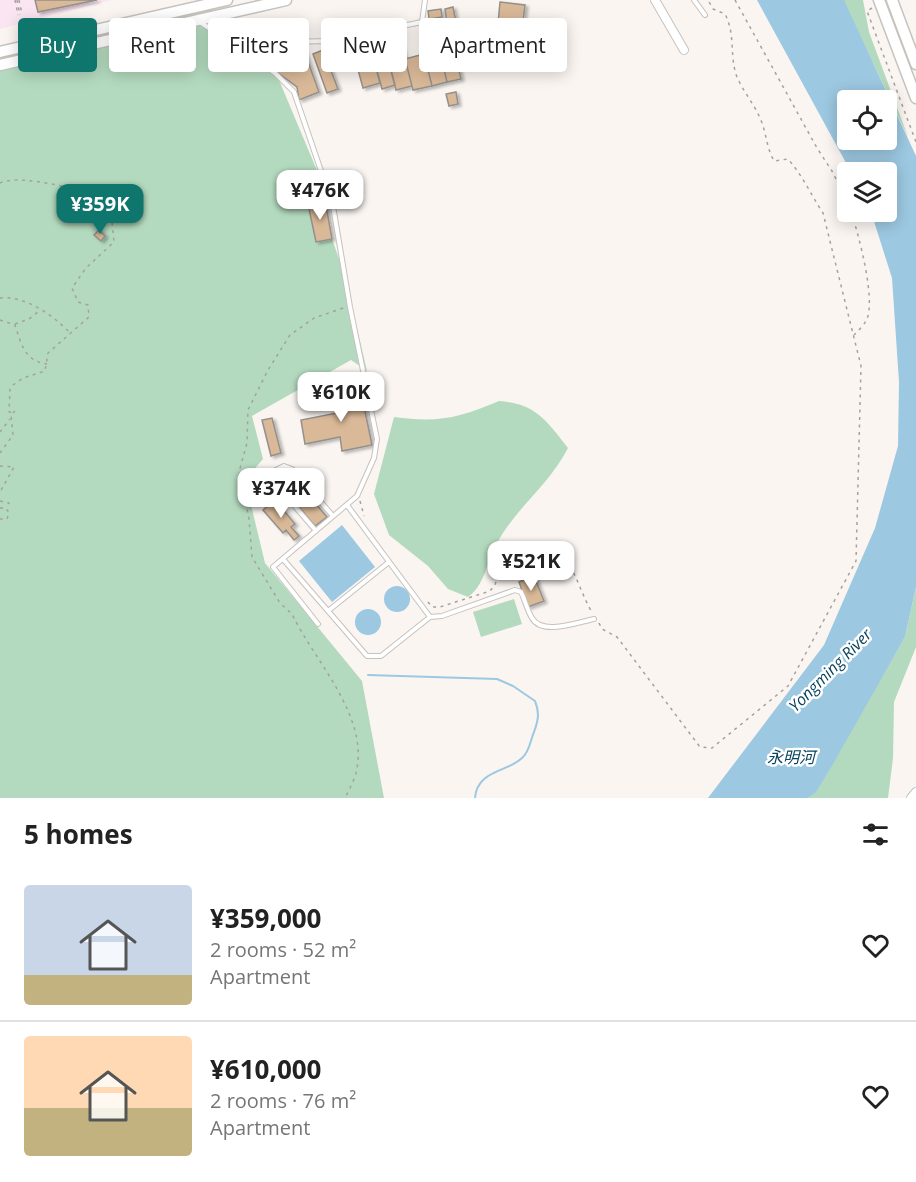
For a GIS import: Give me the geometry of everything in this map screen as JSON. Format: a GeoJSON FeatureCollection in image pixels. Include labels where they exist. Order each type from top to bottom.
{"type":"FeatureCollection","features":[{"type":"Feature","properties":{"kind":"main road"},"geometry":{"type":"LineString","coordinates":[[0,52],[227,0]]}},
{"type":"Feature","properties":{"kind":"main road"},"geometry":{"type":"LineString","coordinates":[[0,65],[286,0]]}},
{"type":"Feature","properties":{"kind":"main road"},"geometry":{"type":"LineString","coordinates":[[892,0],[916,64]]}},
{"type":"Feature","properties":{"kind":"main road"},"geometry":{"type":"LineString","coordinates":[[879,2],[916,98]]}},
{"type":"Feature","properties":{"kind":"street"},"geometry":{"type":"LineString","coordinates":[[656,0],[684,50]]}},
{"type":"Feature","properties":{"kind":"street"},"geometry":{"type":"LineString","coordinates":[[911,798],[916,792]]}},
{"type":"Feature","properties":{"kind":"lane"},"geometry":{"type":"LineString","coordinates":[[309,41],[329,41],[422,22],[425,0]]}},
{"type":"Feature","properties":{"kind":"lane"},"geometry":{"type":"LineString","coordinates":[[694,0],[705,15]]}},
{"type":"Feature","properties":{"kind":"lane"},"geometry":{"type":"LineString","coordinates":[[197,20],[275,73],[294,92],[333,206],[350,307],[377,439],[374,458],[360,491],[347,505],[273,567],[318,624]]}},
{"type":"Feature","properties":{"kind":"lane"},"geometry":{"type":"LineString","coordinates":[[316,531],[274,482],[274,471],[284,466],[292,468],[333,516]]}},
{"type":"Feature","properties":{"kind":"lane"},"geometry":{"type":"LineString","coordinates":[[347,505],[430,617]]}},
{"type":"Feature","properties":{"kind":"lane"},"geometry":{"type":"LineString","coordinates":[[283,559],[367,656],[372,658],[381,656],[430,617],[442,616],[515,590],[521,592],[533,620],[539,625],[550,627],[594,619]]}},
{"type":"Feature","properties":{"kind":"lane"},"geometry":{"type":"LineString","coordinates":[[328,611],[389,562]]}},
{"type":"Feature","properties":{"kind":"path"},"geometry":{"type":"LineString","coordinates":[[17,0],[20,15],[17,0]]}},
{"type":"Feature","properties":{"kind":"path"},"geometry":{"type":"LineString","coordinates":[[424,599],[432,606],[440,607],[490,591],[493,589],[498,574],[503,571],[562,557],[569,564],[578,589],[602,629],[617,637],[699,747],[712,748],[788,686],[856,561],[861,366],[823,213],[810,195],[800,173],[788,159],[774,160],[772,157],[760,117],[738,79],[734,63],[734,38],[729,22],[725,14],[713,9],[708,0]]}},
{"type":"Feature","properties":{"kind":"path"},"geometry":{"type":"LineString","coordinates":[[735,0],[837,181]]}},
{"type":"Feature","properties":{"kind":"path"},"geometry":{"type":"LineString","coordinates":[[879,2],[867,11],[916,142]]}},
{"type":"Feature","properties":{"kind":"path"},"geometry":{"type":"LineString","coordinates":[[0,183],[8,180],[42,181],[59,187],[96,194],[110,201],[114,242],[86,268],[72,288],[75,298],[88,305],[89,316],[48,353],[45,371],[23,378],[10,389],[9,412],[14,412],[12,417],[14,435],[0,453]]}},
{"type":"Feature","properties":{"kind":"path"},"geometry":{"type":"LineString","coordinates":[[854,222],[864,259],[869,303],[867,320],[854,335]]}},
{"type":"Feature","properties":{"kind":"path"},"geometry":{"type":"LineString","coordinates":[[0,298],[19,298],[57,320],[69,333]]}},
{"type":"Feature","properties":{"kind":"path"},"geometry":{"type":"LineString","coordinates":[[345,798],[356,774],[358,757],[353,721],[292,614],[280,603],[252,557],[249,519],[239,472],[247,443],[248,410],[290,335],[314,318],[330,311],[350,307]]}},
{"type":"Feature","properties":{"kind":"path"},"geometry":{"type":"LineString","coordinates":[[0,320],[14,324],[29,319],[40,310]]}},
{"type":"Feature","properties":{"kind":"path"},"geometry":{"type":"LineString","coordinates":[[14,324],[25,353],[31,359],[47,364]]}},
{"type":"Feature","properties":{"kind":"path"},"geometry":{"type":"LineString","coordinates":[[0,432],[12,417]]}},
{"type":"Feature","properties":{"kind":"path"},"geometry":{"type":"LineString","coordinates":[[0,466],[14,467],[0,492]]}},
{"type":"Feature","properties":{"kind":"path"},"geometry":{"type":"LineString","coordinates":[[360,491],[360,507],[366,521]]}},
{"type":"Feature","properties":{"kind":"path"},"geometry":{"type":"LineString","coordinates":[[0,501],[9,503],[6,508],[8,517],[0,519]]}},
{"type":"Feature","properties":{"kind":"path"},"geometry":{"type":"LineString","coordinates":[[0,507],[6,508]]}},
{"type":"Feature","properties":{"kind":"shaded area"},"geometry":{"type":"Polygon","coordinates":[[[0,0],[112,0],[42,18],[18,18],[18,24],[0,29],[0,0]]]}},
{"type":"Feature","properties":{"kind":"green space"},"geometry":{"type":"Polygon","coordinates":[[[843,0],[863,0],[869,32],[891,90],[886,90],[843,0]]]}},
{"type":"Feature","properties":{"kind":"green space"},"geometry":{"type":"Polygon","coordinates":[[[190,4],[238,18],[208,18],[208,72],[272,72],[279,80],[321,180],[305,185],[316,241],[332,239],[344,273],[367,371],[351,360],[252,416],[263,459],[245,480],[265,563],[362,681],[384,798],[0,798],[0,63],[18,57],[18,72],[97,72],[97,33],[109,29],[109,72],[196,72],[196,18],[145,18],[190,4]]]}},
{"type":"Feature","properties":{"kind":"green space"},"geometry":{"type":"Polygon","coordinates":[[[897,107],[908,137],[897,114],[897,107]]]}},
{"type":"Feature","properties":{"kind":"green space"},"geometry":{"type":"Polygon","coordinates":[[[499,401],[522,406],[539,415],[568,448],[551,474],[512,520],[496,545],[478,587],[468,597],[448,589],[428,566],[389,535],[374,494],[394,417],[448,418],[472,412],[499,401]]]}},
{"type":"Feature","properties":{"kind":"green space"},"geometry":{"type":"Polygon","coordinates":[[[916,587],[916,647],[894,702],[893,758],[888,798],[808,798],[816,791],[905,637],[916,587]]]}},
{"type":"Feature","properties":{"kind":"green space"},"geometry":{"type":"Polygon","coordinates":[[[514,599],[522,624],[481,637],[473,612],[514,599]]]}},
{"type":"Feature","properties":{"kind":"water","name":"永明河"},"geometry":{"type":"Polygon","coordinates":[[[757,0],[844,0],[886,90],[837,90],[837,146],[757,0]]]}},
{"type":"Feature","properties":{"kind":"water","name":"永明河"},"geometry":{"type":"Polygon","coordinates":[[[897,115],[916,156],[916,587],[905,637],[816,792],[808,798],[708,798],[824,645],[875,528],[898,446],[899,382],[892,278],[874,222],[897,222],[897,162],[846,162],[839,150],[897,150],[897,115]]]}},
{"type":"Feature","properties":{"kind":"water"},"geometry":{"type":"Polygon","coordinates":[[[342,525],[375,567],[332,602],[299,561],[342,525]]]}},
{"type":"Feature","properties":{"kind":"water"},"geometry":{"type":"Polygon","coordinates":[[[397,586],[406,590],[410,599],[406,608],[397,612],[388,608],[384,599],[388,590],[397,586]]]}},
{"type":"Feature","properties":{"kind":"water"},"geometry":{"type":"Polygon","coordinates":[[[368,609],[377,613],[381,622],[377,631],[368,635],[359,631],[355,622],[359,613],[368,609]]]}},
{"type":"Feature","properties":{"kind":"building"},"geometry":{"type":"Polygon","coordinates":[[[35,0],[97,0],[38,12],[35,0]]]}},
{"type":"Feature","properties":{"kind":"building"},"geometry":{"type":"Polygon","coordinates":[[[500,2],[525,5],[523,18],[498,18],[500,2]]]}},
{"type":"Feature","properties":{"kind":"building"},"geometry":{"type":"Polygon","coordinates":[[[453,7],[455,18],[446,18],[445,9],[453,7]]]}},
{"type":"Feature","properties":{"kind":"building"},"geometry":{"type":"Polygon","coordinates":[[[441,9],[442,17],[429,18],[428,11],[441,9]]]}},
{"type":"Feature","properties":{"kind":"building"},"geometry":{"type":"Polygon","coordinates":[[[321,51],[321,72],[331,72],[338,89],[327,93],[313,54],[321,51]]]}},
{"type":"Feature","properties":{"kind":"building"},"geometry":{"type":"Polygon","coordinates":[[[419,55],[419,72],[428,72],[432,86],[413,90],[407,58],[419,55]]]}},
{"type":"Feature","properties":{"kind":"building"},"geometry":{"type":"Polygon","coordinates":[[[309,64],[319,92],[299,100],[297,87],[277,72],[309,72],[309,64]]]}},
{"type":"Feature","properties":{"kind":"building"},"geometry":{"type":"Polygon","coordinates":[[[407,67],[412,86],[396,90],[391,72],[407,72],[407,67]]]}},
{"type":"Feature","properties":{"kind":"building"},"geometry":{"type":"Polygon","coordinates":[[[359,72],[377,72],[380,83],[363,88],[359,72]]]}},
{"type":"Feature","properties":{"kind":"building"},"geometry":{"type":"Polygon","coordinates":[[[377,72],[392,72],[395,85],[382,89],[377,72]]]}},
{"type":"Feature","properties":{"kind":"building"},"geometry":{"type":"Polygon","coordinates":[[[429,72],[445,72],[447,82],[432,86],[429,72]]]}},
{"type":"Feature","properties":{"kind":"building"},"geometry":{"type":"Polygon","coordinates":[[[445,72],[459,72],[461,79],[447,82],[445,72]]]}},
{"type":"Feature","properties":{"kind":"building"},"geometry":{"type":"Polygon","coordinates":[[[456,92],[458,104],[449,106],[446,94],[456,92]]]}},
{"type":"Feature","properties":{"kind":"building"},"geometry":{"type":"Polygon","coordinates":[[[325,200],[332,239],[316,242],[308,204],[325,200]]]}},
{"type":"Feature","properties":{"kind":"building"},"geometry":{"type":"Polygon","coordinates":[[[99,230],[105,236],[101,241],[94,235],[99,230]]]}},
{"type":"Feature","properties":{"kind":"building"},"geometry":{"type":"Polygon","coordinates":[[[360,387],[372,445],[342,451],[340,437],[305,444],[301,420],[337,413],[333,393],[360,387]]]}},
{"type":"Feature","properties":{"kind":"building"},"geometry":{"type":"Polygon","coordinates":[[[272,418],[281,453],[271,456],[262,420],[272,418]]]}},
{"type":"Feature","properties":{"kind":"building"},"geometry":{"type":"Polygon","coordinates":[[[288,472],[327,517],[315,526],[277,481],[288,472]]]}},
{"type":"Feature","properties":{"kind":"building"},"geometry":{"type":"Polygon","coordinates":[[[275,500],[295,524],[291,527],[299,536],[294,540],[286,530],[283,533],[263,510],[275,500]]]}},
{"type":"Feature","properties":{"kind":"building"},"geometry":{"type":"Polygon","coordinates":[[[534,576],[544,601],[528,607],[519,582],[534,576]]]}},
{"type":"Feature","properties":{"kind":"waterway"},"geometry":{"type":"LineString","coordinates":[[368,675],[497,679],[513,686],[535,701],[538,709],[537,721],[527,752],[516,763],[481,782],[475,798]]}},
{"type":"Feature","properties":{"kind":"water label","name":"Yongming River"},"geometry":{"type":"Point","coordinates":[830,670]}}]}
